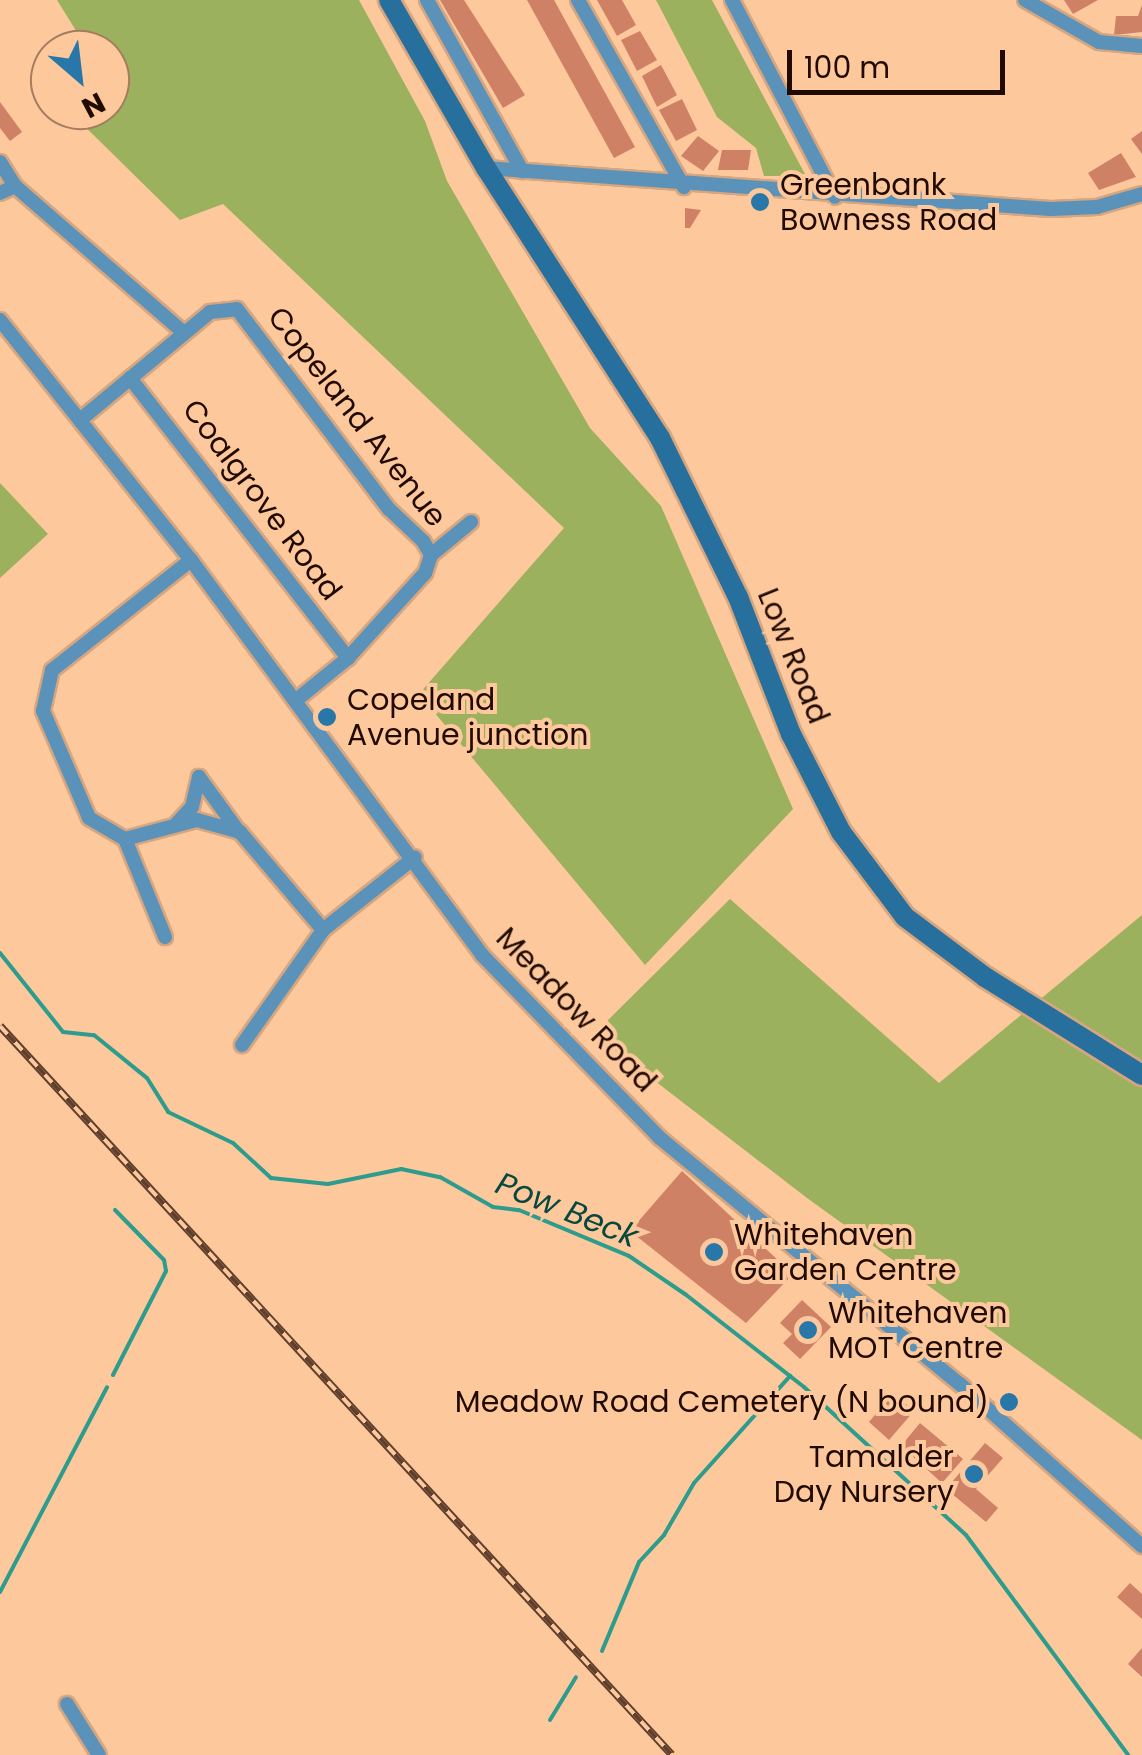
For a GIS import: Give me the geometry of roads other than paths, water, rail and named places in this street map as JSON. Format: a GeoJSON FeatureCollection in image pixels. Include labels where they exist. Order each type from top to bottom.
{"type":"FeatureCollection","features":[{"type":"Feature","properties":{"kind":"main road","name":"Low Road"},"geometry":{"type":"LineString","coordinates":[[389,0],[486,168],[660,438],[738,597],[791,734],[842,832],[904,918],[1142,1076]]}},
{"type":"Feature","properties":{"kind":"street"},"geometry":{"type":"LineString","coordinates":[[427,0],[522,171]]}},
{"type":"Feature","properties":{"kind":"street"},"geometry":{"type":"LineString","coordinates":[[578,0],[684,187]]}},
{"type":"Feature","properties":{"kind":"street"},"geometry":{"type":"LineString","coordinates":[[732,0],[835,198]]}},
{"type":"Feature","properties":{"kind":"street"},"geometry":{"type":"LineString","coordinates":[[1024,0],[1099,42],[1142,46]]}},
{"type":"Feature","properties":{"kind":"street"},"geometry":{"type":"LineString","coordinates":[[0,162],[15,186],[184,333]]}},
{"type":"Feature","properties":{"kind":"street"},"geometry":{"type":"LineString","coordinates":[[486,168],[835,198],[1051,209],[1097,207],[1142,194]]}},
{"type":"Feature","properties":{"kind":"street"},"geometry":{"type":"LineString","coordinates":[[0,193],[15,186]]}},
{"type":"Feature","properties":{"kind":"street","name":"Copeland Avenue"},"geometry":{"type":"LineString","coordinates":[[80,420],[210,312],[237,309],[430,555],[425,573],[348,658],[296,701]]}},
{"type":"Feature","properties":{"kind":"street","name":"Meadow Road"},"geometry":{"type":"LineString","coordinates":[[3,330],[191,560],[415,857],[482,955],[660,1138],[961,1385],[1142,1546]]}},
{"type":"Feature","properties":{"kind":"street","name":"Coalgrove Road"},"geometry":{"type":"LineString","coordinates":[[130,378],[348,658]]}},
{"type":"Feature","properties":{"kind":"street"},"geometry":{"type":"LineString","coordinates":[[430,555],[472,522]]}},
{"type":"Feature","properties":{"kind":"street"},"geometry":{"type":"LineString","coordinates":[[164,937],[125,839],[89,818],[43,711],[45,680],[191,560]]}},
{"type":"Feature","properties":{"kind":"street"},"geometry":{"type":"LineString","coordinates":[[178,823],[192,806],[200,777],[240,832],[323,930]]}},
{"type":"Feature","properties":{"kind":"street"},"geometry":{"type":"LineString","coordinates":[[125,839],[178,823],[211,821],[240,832]]}},
{"type":"Feature","properties":{"kind":"street"},"geometry":{"type":"LineString","coordinates":[[242,1045],[323,930],[415,857]]}},
{"type":"Feature","properties":{"kind":"street"},"geometry":{"type":"LineString","coordinates":[[67,1704],[99,1755]]}},
{"type":"Feature","properties":{"kind":"waterway","name":"Pow Beck"},"geometry":{"type":"LineString","coordinates":[[0,953],[63,1032],[94,1035],[147,1078],[168,1112],[233,1143],[271,1178],[328,1184],[401,1169],[440,1177],[493,1207],[519,1210],[629,1256],[685,1294],[804,1387],[966,1535],[1128,1755]]}},
{"type":"Feature","properties":{"kind":"waterway"},"geometry":{"type":"LineString","coordinates":[[113,1375],[166,1271],[164,1260],[115,1210]]}},
{"type":"Feature","properties":{"kind":"waterway"},"geometry":{"type":"LineString","coordinates":[[602,1651],[639,1562],[664,1535],[694,1483],[790,1376]]}},
{"type":"Feature","properties":{"kind":"waterway"},"geometry":{"type":"LineString","coordinates":[[0,1592],[107,1387]]}},
{"type":"Feature","properties":{"kind":"waterway"},"geometry":{"type":"LineString","coordinates":[[550,1720],[576,1677]]}},
{"type":"Feature","properties":{"kind":"railway"},"geometry":{"type":"LineString","coordinates":[[0,1026],[672,1755]]}},
{"type":"Feature","properties":{"kind":"place","name":"Greenbank Bowness Road"},"geometry":{"type":"Point","coordinates":[760,202]}},
{"type":"Feature","properties":{"kind":"place","name":"Copeland Avenue junction"},"geometry":{"type":"Point","coordinates":[327,717]}},
{"type":"Feature","properties":{"kind":"place","name":"Whitehaven Garden Centre"},"geometry":{"type":"Point","coordinates":[714,1252]}},
{"type":"Feature","properties":{"kind":"place","name":"Whitehaven MOT Centre"},"geometry":{"type":"Point","coordinates":[808,1330]}},
{"type":"Feature","properties":{"kind":"place","name":"Meadow Road Cemetery (N bound)"},"geometry":{"type":"Point","coordinates":[1009,1402]}},
{"type":"Feature","properties":{"kind":"place","name":"Tamalder Day Nursery"},"geometry":{"type":"Point","coordinates":[974,1474]}}]}
